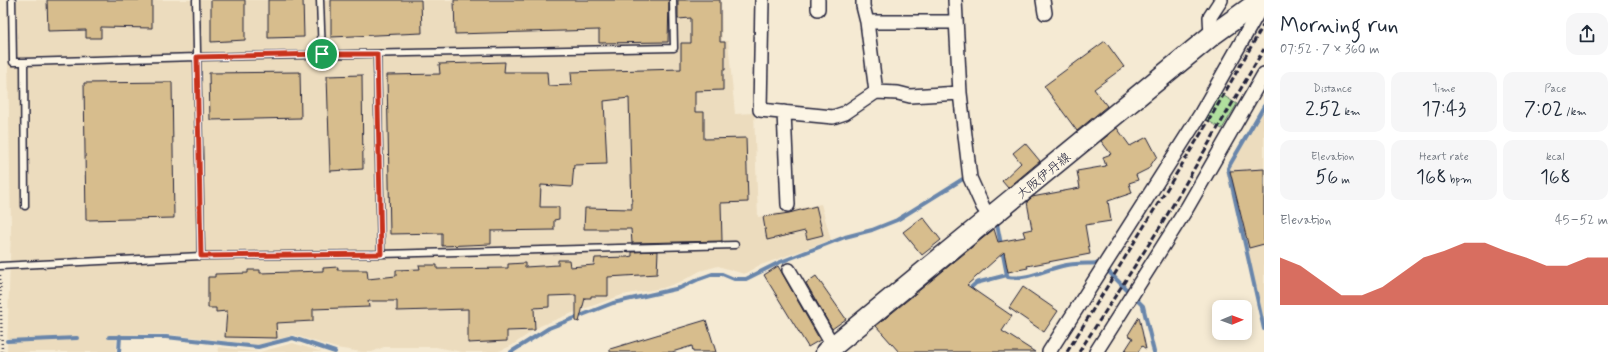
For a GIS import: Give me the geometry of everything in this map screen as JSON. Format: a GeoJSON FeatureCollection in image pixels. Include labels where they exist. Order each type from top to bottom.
{"type":"FeatureCollection","features":[{"type":"Feature","properties":{"kind":"main road","name":"大阪伊丹線"},"geometry":{"type":"LineString","coordinates":[[829,349],[991,218],[1211,36],[1262,0]]}},
{"type":"Feature","properties":{"kind":"street"},"geometry":{"type":"LineString","coordinates":[[762,0],[760,110],[833,117],[845,113],[876,92],[898,93],[910,96],[960,93]]}},
{"type":"Feature","properties":{"kind":"street"},"geometry":{"type":"LineString","coordinates":[[863,0],[876,92]]}},
{"type":"Feature","properties":{"kind":"street"},"geometry":{"type":"LineString","coordinates":[[954,0],[960,93],[970,178],[983,208],[991,218]]}},
{"type":"Feature","properties":{"kind":"street"},"geometry":{"type":"LineString","coordinates":[[1211,36],[1210,17],[1221,0]]}},
{"type":"Feature","properties":{"kind":"street"},"geometry":{"type":"LineString","coordinates":[[1049,352],[1200,115],[1264,2]]}},
{"type":"Feature","properties":{"kind":"street"},"geometry":{"type":"LineString","coordinates":[[867,22],[956,22]]}},
{"type":"Feature","properties":{"kind":"street"},"geometry":{"type":"LineString","coordinates":[[1096,352],[1187,208],[1264,74]]}},
{"type":"Feature","properties":{"kind":"street"},"geometry":{"type":"LineString","coordinates":[[784,112],[788,205]]}},
{"type":"Feature","properties":{"kind":"street"},"geometry":{"type":"LineString","coordinates":[[789,270],[829,349]]}},
{"type":"Feature","properties":{"kind":"lane"},"geometry":{"type":"LineString","coordinates":[[12,0],[13,62],[322,54],[674,48],[673,0]]}},
{"type":"Feature","properties":{"kind":"lane"},"geometry":{"type":"LineString","coordinates":[[196,0],[201,256]]}},
{"type":"Feature","properties":{"kind":"lane"},"geometry":{"type":"LineString","coordinates":[[320,0],[322,54]]}},
{"type":"Feature","properties":{"kind":"lane"},"geometry":{"type":"LineString","coordinates":[[377,54],[381,254]]}},
{"type":"Feature","properties":{"kind":"lane"},"geometry":{"type":"LineString","coordinates":[[24,62],[25,206]]}},
{"type":"Feature","properties":{"kind":"lane"},"geometry":{"type":"LineString","coordinates":[[1,266],[201,256],[381,254],[735,245]]}},
{"type":"Feature","properties":{"kind":"path"},"geometry":{"type":"LineString","coordinates":[[1,266],[2,352]]}},
{"type":"Feature","properties":{"kind":"shaded area"},"geometry":{"type":"Polygon","coordinates":[[[7,0],[721,0],[722,41],[728,41],[735,114],[754,113],[758,217],[821,204],[831,240],[758,266],[744,274],[718,266],[700,271],[682,281],[663,288],[622,295],[540,326],[511,346],[497,352],[462,352],[436,347],[384,347],[372,352],[362,352],[336,348],[294,335],[258,345],[166,334],[117,335],[116,352],[7,352],[11,228],[7,0]]]}},
{"type":"Feature","properties":{"kind":"shaded area"},"geometry":{"type":"Polygon","coordinates":[[[1264,106],[1264,324],[1226,171],[1264,106]]]}},
{"type":"Feature","properties":{"kind":"shaded area"},"geometry":{"type":"Polygon","coordinates":[[[293,343],[322,352],[260,352],[293,343]]]}},
{"type":"Feature","properties":{"kind":"shaded area"},"geometry":{"type":"Polygon","coordinates":[[[218,347],[260,352],[219,352],[218,347]]]}},
{"type":"Feature","properties":{"kind":"green space"},"geometry":{"type":"Polygon","coordinates":[[[1219,93],[1237,104],[1222,129],[1205,119],[1219,93]]]}},
{"type":"Feature","properties":{"kind":"building"},"geometry":{"type":"Polygon","coordinates":[[[47,0],[152,0],[152,28],[101,27],[101,38],[86,38],[86,30],[48,31],[47,0]]]}},
{"type":"Feature","properties":{"kind":"building"},"geometry":{"type":"Polygon","coordinates":[[[211,0],[245,0],[245,40],[211,42],[211,0]]]}},
{"type":"Feature","properties":{"kind":"building"},"geometry":{"type":"Polygon","coordinates":[[[268,0],[303,0],[304,37],[268,38],[268,0]]]}},
{"type":"Feature","properties":{"kind":"building"},"geometry":{"type":"Polygon","coordinates":[[[331,0],[421,0],[422,33],[331,37],[331,0]]]}},
{"type":"Feature","properties":{"kind":"building"},"geometry":{"type":"Polygon","coordinates":[[[454,0],[669,0],[668,42],[599,43],[599,30],[455,34],[454,0]]]}},
{"type":"Feature","properties":{"kind":"building"},"geometry":{"type":"Polygon","coordinates":[[[678,0],[720,0],[720,42],[725,42],[723,90],[695,91],[695,112],[704,112],[704,139],[746,138],[748,202],[721,203],[722,241],[632,243],[631,229],[584,229],[585,208],[632,209],[629,98],[604,101],[607,164],[574,165],[572,187],[541,185],[540,207],[559,207],[559,219],[554,220],[554,230],[491,231],[491,244],[442,246],[442,233],[390,234],[387,75],[440,74],[439,64],[505,62],[504,72],[547,72],[548,86],[572,85],[571,72],[681,69],[681,43],[691,43],[691,18],[678,19],[678,0]]]}},
{"type":"Feature","properties":{"kind":"building"},"geometry":{"type":"Polygon","coordinates":[[[1105,41],[1124,67],[1094,89],[1107,106],[1077,131],[1044,86],[1105,41]]]}},
{"type":"Feature","properties":{"kind":"building"},"geometry":{"type":"Polygon","coordinates":[[[300,72],[301,118],[210,120],[209,73],[300,72]]]}},
{"type":"Feature","properties":{"kind":"building"},"geometry":{"type":"Polygon","coordinates":[[[362,75],[363,169],[330,171],[327,76],[362,75]]]}},
{"type":"Feature","properties":{"kind":"building"},"geometry":{"type":"Polygon","coordinates":[[[172,82],[174,218],[86,220],[84,83],[172,82]]]}},
{"type":"Feature","properties":{"kind":"building"},"geometry":{"type":"Polygon","coordinates":[[[1117,128],[1130,146],[1147,137],[1157,156],[1148,169],[1136,175],[1138,180],[1129,183],[1132,193],[1108,201],[1111,221],[1085,225],[1090,254],[1027,266],[1028,268],[1008,272],[1004,252],[967,285],[1012,316],[1002,331],[1035,352],[899,352],[876,326],[994,229],[998,242],[1025,237],[1023,231],[1032,229],[1027,202],[1032,197],[1080,188],[1077,171],[1106,166],[1103,157],[1111,154],[1101,141],[1117,128]]]}},
{"type":"Feature","properties":{"kind":"building"},"geometry":{"type":"Polygon","coordinates":[[[1025,143],[1040,161],[1008,188],[1002,181],[1021,163],[1013,153],[1025,143]]]}},
{"type":"Feature","properties":{"kind":"building"},"geometry":{"type":"Polygon","coordinates":[[[1264,169],[1264,244],[1249,248],[1230,171],[1264,169]]]}},
{"type":"Feature","properties":{"kind":"building"},"geometry":{"type":"Polygon","coordinates":[[[816,206],[823,235],[807,239],[805,231],[767,240],[763,217],[789,213],[816,206]]]}},
{"type":"Feature","properties":{"kind":"building"},"geometry":{"type":"Polygon","coordinates":[[[923,217],[941,240],[922,255],[903,232],[923,217]]]}},
{"type":"Feature","properties":{"kind":"building"},"geometry":{"type":"Polygon","coordinates":[[[658,251],[657,274],[608,277],[608,296],[591,296],[591,298],[585,298],[579,322],[576,321],[576,295],[549,296],[549,307],[534,308],[535,330],[507,331],[507,341],[468,343],[468,309],[397,311],[397,301],[368,301],[369,307],[313,309],[313,321],[276,323],[277,338],[225,337],[227,311],[216,312],[216,308],[208,308],[208,277],[215,277],[215,274],[248,273],[248,270],[260,270],[260,273],[323,271],[323,268],[338,267],[337,270],[367,270],[368,279],[396,276],[396,270],[420,269],[419,265],[437,265],[437,269],[508,268],[508,264],[525,263],[525,267],[558,265],[558,260],[569,260],[570,267],[594,265],[595,258],[627,257],[632,256],[632,252],[658,251]]]}},
{"type":"Feature","properties":{"kind":"building"},"geometry":{"type":"Polygon","coordinates":[[[778,266],[820,340],[808,347],[764,275],[778,266]]]}},
{"type":"Feature","properties":{"kind":"building"},"geometry":{"type":"Polygon","coordinates":[[[816,276],[846,319],[832,329],[806,283],[816,276]]]}},
{"type":"Feature","properties":{"kind":"building"},"geometry":{"type":"Polygon","coordinates":[[[1023,287],[1058,311],[1044,332],[1009,308],[1023,287]]]}},
{"type":"Feature","properties":{"kind":"building"},"geometry":{"type":"Polygon","coordinates":[[[1139,317],[1146,349],[1142,346],[1138,352],[1124,352],[1133,338],[1128,335],[1139,317]]]}},
{"type":"Feature","properties":{"kind":"building"},"geometry":{"type":"Polygon","coordinates":[[[706,320],[716,352],[693,352],[692,346],[672,352],[610,352],[610,349],[706,320]]]}},
{"type":"Feature","properties":{"kind":"waterway"},"geometry":{"type":"LineString","coordinates":[[1264,106],[1228,168],[1264,329]]}},
{"type":"Feature","properties":{"kind":"waterway"},"geometry":{"type":"LineString","coordinates":[[511,352],[549,328],[613,303],[680,288],[713,274],[722,274],[734,279],[746,279],[778,263],[845,237],[872,230],[897,220],[966,177]]}},
{"type":"Feature","properties":{"kind":"waterway"},"geometry":{"type":"LineString","coordinates":[[997,224],[1007,275]]}},
{"type":"Feature","properties":{"kind":"waterway"},"geometry":{"type":"LineString","coordinates":[[967,291],[976,283],[1007,275],[1008,277],[1015,278],[1067,265],[1100,263],[1143,306],[1154,352]]}},
{"type":"Feature","properties":{"kind":"waterway"},"geometry":{"type":"LineString","coordinates":[[119,352],[120,336]]}},
{"type":"Feature","properties":{"kind":"waterway"},"geometry":{"type":"LineString","coordinates":[[109,337],[166,337],[258,347],[293,338],[335,352]]}},
{"type":"Feature","properties":{"kind":"waterway"},"geometry":{"type":"LineString","coordinates":[[7,341],[77,338]]}},
{"type":"Feature","properties":{"kind":"railway"},"geometry":{"type":"LineString","coordinates":[[1067,352],[1208,122],[1264,24]]}},
{"type":"Feature","properties":{"kind":"railway"},"geometry":{"type":"LineString","coordinates":[[1079,352],[1160,227],[1264,49]]}},
{"type":"Feature","properties":{"kind":"route"},"geometry":{"type":"LineString","coordinates":[[322,54],[377,54],[381,254],[201,256],[197,57],[322,54]]}}]}
